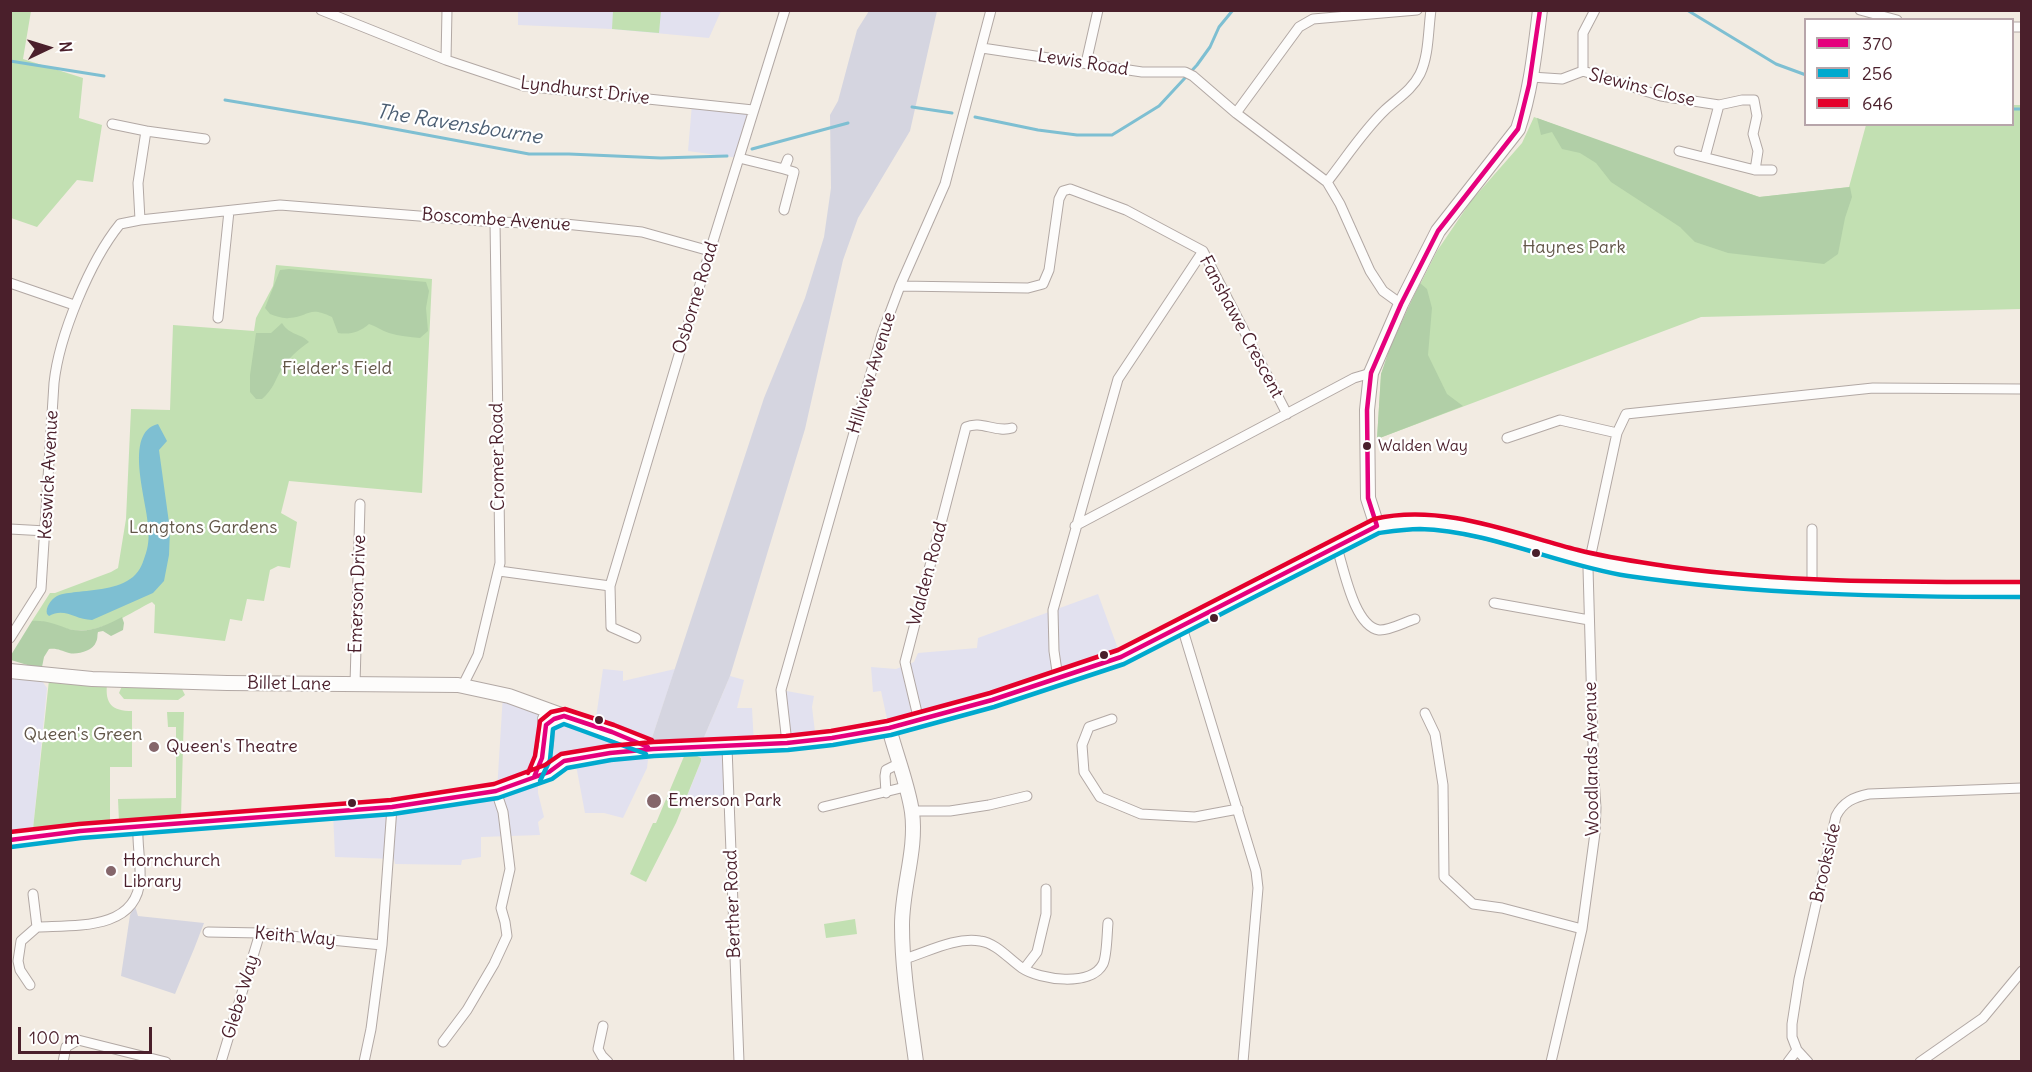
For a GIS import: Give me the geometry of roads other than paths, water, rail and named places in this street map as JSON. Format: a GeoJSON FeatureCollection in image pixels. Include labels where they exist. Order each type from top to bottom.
{"type":"FeatureCollection","features":[{"type":"Feature","properties":{"kind":"street","name":"Lyndhurst Drive"},"geometry":{"type":"LineString","coordinates":[[321,10],[446,60],[524,86],[753,110]]}},
{"type":"Feature","properties":{"kind":"street"},"geometry":{"type":"LineString","coordinates":[[446,60],[447,10]]}},
{"type":"Feature","properties":{"kind":"street","name":"Osborne Road"},"geometry":{"type":"LineString","coordinates":[[636,638],[610,627],[610,586],[785,10]]}},
{"type":"Feature","properties":{"kind":"street","name":"Hillview Avenue"},"geometry":{"type":"LineString","coordinates":[[787,743],[781,690],[882,334],[900,286],[945,184],[990,10]]}},
{"type":"Feature","properties":{"kind":"street"},"geometry":{"type":"LineString","coordinates":[[1086,63],[1098,10]]}},
{"type":"Feature","properties":{"kind":"street"},"geometry":{"type":"LineString","coordinates":[[1401,304],[1383,291],[1370,271],[1340,204],[1327,182],[1236,113],[1299,27],[1306,22],[1313,19],[1417,10]]}},
{"type":"Feature","properties":{"kind":"street"},"geometry":{"type":"LineString","coordinates":[[1327,182],[1368,129],[1386,109],[1408,92],[1420,75],[1426,58],[1431,10]]}},
{"type":"Feature","properties":{"kind":"street"},"geometry":{"type":"LineString","coordinates":[[1377,526],[1368,498],[1367,410],[1371,373],[1401,304],[1438,231],[1518,129],[1525,109],[1531,77],[1540,10]]}},
{"type":"Feature","properties":{"kind":"street"},"geometry":{"type":"LineString","coordinates":[[1583,71],[1583,33],[1595,10]]}},
{"type":"Feature","properties":{"kind":"street"},"geometry":{"type":"LineString","coordinates":[[1860,10],[1890,18]]}},
{"type":"Feature","properties":{"kind":"street","name":"Lewis Road"},"geometry":{"type":"LineString","coordinates":[[982,48],[1142,72],[1189,74],[1236,113]]}},
{"type":"Feature","properties":{"kind":"street","name":"Slewins Close"},"geometry":{"type":"LineString","coordinates":[[1531,77],[1562,79],[1583,71],[1661,96],[1719,105],[1754,100],[1756,116],[1754,134],[1758,151],[1755,170]]}},
{"type":"Feature","properties":{"kind":"street"},"geometry":{"type":"LineString","coordinates":[[1705,157],[1719,105]]}},
{"type":"Feature","properties":{"kind":"street"},"geometry":{"type":"LineString","coordinates":[[112,124],[205,139]]}},
{"type":"Feature","properties":{"kind":"street"},"geometry":{"type":"LineString","coordinates":[[140,219],[138,183],[146,131]]}},
{"type":"Feature","properties":{"kind":"street"},"geometry":{"type":"LineString","coordinates":[[1679,151],[1755,170],[1772,170]]}},
{"type":"Feature","properties":{"kind":"street"},"geometry":{"type":"LineString","coordinates":[[739,158],[794,172],[784,210]]}},
{"type":"Feature","properties":{"kind":"street"},"geometry":{"type":"LineString","coordinates":[[784,169],[788,159]]}},
{"type":"Feature","properties":{"kind":"street","name":"Fanshawe Crescent"},"geometry":{"type":"LineString","coordinates":[[900,286],[1028,288],[1043,284],[1049,270],[1059,199],[1063,191],[1070,189],[1126,210],[1203,251],[1287,414]]}},
{"type":"Feature","properties":{"kind":"street","name":"Boscombe Avenue"},"geometry":{"type":"LineString","coordinates":[[140,219],[280,204],[495,222],[565,224],[642,232],[710,251]]}},
{"type":"Feature","properties":{"kind":"street"},"geometry":{"type":"LineString","coordinates":[[218,318],[229,211]]}},
{"type":"Feature","properties":{"kind":"street","name":"Keswick Avenue"},"geometry":{"type":"LineString","coordinates":[[10,638],[41,589],[55,375],[74,305],[120,224],[140,219]]}},
{"type":"Feature","properties":{"kind":"street","name":"Cromer Road"},"geometry":{"type":"LineString","coordinates":[[463,685],[478,655],[499,571],[495,222]]}},
{"type":"Feature","properties":{"kind":"street"},"geometry":{"type":"LineString","coordinates":[[1058,678],[1054,651],[1053,610],[1118,379],[1203,251]]}},
{"type":"Feature","properties":{"kind":"street"},"geometry":{"type":"LineString","coordinates":[[10,284],[74,305]]}},
{"type":"Feature","properties":{"kind":"street"},"geometry":{"type":"LineString","coordinates":[[1075,526],[1354,378],[1371,373]]}},
{"type":"Feature","properties":{"kind":"street"},"geometry":{"type":"LineString","coordinates":[[1507,438],[1560,420],[1617,433],[1626,414],[1873,388],[2022,389]]}},
{"type":"Feature","properties":{"kind":"street","name":"Walden Road"},"geometry":{"type":"LineString","coordinates":[[919,721],[905,662],[966,427],[973,424],[1003,431],[1012,428]]}},
{"type":"Feature","properties":{"kind":"street","name":"Woodlands Avenue"},"geometry":{"type":"LineString","coordinates":[[1551,1062],[1582,929],[1595,833],[1588,561],[1617,433]]}},
{"type":"Feature","properties":{"kind":"street","name":"Emerson Drive"},"geometry":{"type":"LineString","coordinates":[[355,684],[360,504]]}},
{"type":"Feature","properties":{"kind":"street"},"geometry":{"type":"LineString","coordinates":[[545,753],[552,759],[564,761],[653,749],[787,743],[842,737],[919,721],[992,700],[1121,657],[1377,526],[1402,522],[1425,522],[1477,530],[1588,561],[1644,571],[1812,586],[2022,590]]}},
{"type":"Feature","properties":{"kind":"street"},"geometry":{"type":"LineString","coordinates":[[10,529],[46,531]]}},
{"type":"Feature","properties":{"kind":"street"},"geometry":{"type":"LineString","coordinates":[[1812,529],[1812,586]]}},
{"type":"Feature","properties":{"kind":"street"},"geometry":{"type":"LineString","coordinates":[[1337,548],[1357,610],[1368,627],[1381,630],[1415,619]]}},
{"type":"Feature","properties":{"kind":"street"},"geometry":{"type":"LineString","coordinates":[[499,571],[610,586]]}},
{"type":"Feature","properties":{"kind":"street"},"geometry":{"type":"LineString","coordinates":[[1494,603],[1589,620]]}},
{"type":"Feature","properties":{"kind":"street"},"geometry":{"type":"LineString","coordinates":[[1182,627],[1254,862],[1258,888],[1243,1062]]}},
{"type":"Feature","properties":{"kind":"street","name":"Billet Lane"},"geometry":{"type":"LineString","coordinates":[[10,671],[92,679],[463,685],[509,696],[653,749]]}},
{"type":"Feature","properties":{"kind":"street"},"geometry":{"type":"LineString","coordinates":[[528,703],[543,713],[546,725],[545,753],[534,777]]}},
{"type":"Feature","properties":{"kind":"street"},"geometry":{"type":"LineString","coordinates":[[1425,712],[1435,734],[1443,785],[1444,877],[1473,904],[1502,908],[1582,929]]}},
{"type":"Feature","properties":{"kind":"street"},"geometry":{"type":"LineString","coordinates":[[546,725],[564,716]]}},
{"type":"Feature","properties":{"kind":"street"},"geometry":{"type":"LineString","coordinates":[[1112,719],[1089,728],[1082,745],[1084,772],[1101,797],[1141,814],[1194,817],[1238,809]]}},
{"type":"Feature","properties":{"kind":"street"},"geometry":{"type":"LineString","coordinates":[[889,728],[912,811],[912,853],[903,905],[902,926],[916,1062]]}},
{"type":"Feature","properties":{"kind":"street"},"geometry":{"type":"LineString","coordinates":[[610,753],[614,745],[612,732]]}},
{"type":"Feature","properties":{"kind":"street","name":"Berther Road"},"geometry":{"type":"LineString","coordinates":[[726,747],[739,1062]]}},
{"type":"Feature","properties":{"kind":"street"},"geometry":{"type":"LineString","coordinates":[[10,840],[80,831],[392,807],[496,791],[549,772],[564,761]]}},
{"type":"Feature","properties":{"kind":"street"},"geometry":{"type":"LineString","coordinates":[[886,793],[886,770],[898,764]]}},
{"type":"Feature","properties":{"kind":"street"},"geometry":{"type":"LineString","coordinates":[[823,807],[905,787]]}},
{"type":"Feature","properties":{"kind":"street","name":"Brookside"},"geometry":{"type":"LineString","coordinates":[[1797,1050],[1792,1037],[1792,1024],[1799,979],[1836,816],[1841,807],[1857,796],[1869,794],[2022,788]]}},
{"type":"Feature","properties":{"kind":"street"},"geometry":{"type":"LineString","coordinates":[[443,1042],[467,1010],[494,964],[507,936],[506,922],[501,908],[510,868],[502,812],[496,791]]}},
{"type":"Feature","properties":{"kind":"street"},"geometry":{"type":"LineString","coordinates":[[912,811],[950,811],[1027,796]]}},
{"type":"Feature","properties":{"kind":"street"},"geometry":{"type":"LineString","coordinates":[[364,1062],[371,1029],[382,945],[392,807]]}},
{"type":"Feature","properties":{"kind":"street"},"geometry":{"type":"LineString","coordinates":[[30,985],[20,970],[18,961],[21,941],[37,927],[113,919],[123,913],[136,896],[140,881],[138,827]]}},
{"type":"Feature","properties":{"kind":"street"},"geometry":{"type":"LineString","coordinates":[[1024,969],[1037,952],[1046,914],[1046,889]]}},
{"type":"Feature","properties":{"kind":"street"},"geometry":{"type":"LineString","coordinates":[[33,894],[37,927]]}},
{"type":"Feature","properties":{"kind":"street"},"geometry":{"type":"LineString","coordinates":[[904,959],[949,944],[980,940],[991,944],[1024,969],[1046,978],[1069,979],[1095,974],[1104,963],[1108,923]]}},
{"type":"Feature","properties":{"kind":"street","name":"Keith Way"},"geometry":{"type":"LineString","coordinates":[[208,932],[260,933],[382,945]]}},
{"type":"Feature","properties":{"kind":"street","name":"Glebe Way"},"geometry":{"type":"LineString","coordinates":[[221,1062],[260,933]]}},
{"type":"Feature","properties":{"kind":"street"},"geometry":{"type":"LineString","coordinates":[[1920,1062],[1983,1018],[2022,971]]}},
{"type":"Feature","properties":{"kind":"street"},"geometry":{"type":"LineString","coordinates":[[603,1026],[598,1049],[608,1062]]}},
{"type":"Feature","properties":{"kind":"street"},"geometry":{"type":"LineString","coordinates":[[63,1062],[66,1047],[78,1040],[166,1062]]}},
{"type":"Feature","properties":{"kind":"street"},"geometry":{"type":"LineString","coordinates":[[1788,1062],[1797,1050],[1808,1062]]}},
{"type":"Feature","properties":{"kind":"water"},"geometry":{"type":"Polygon","coordinates":[[[158,424],[167,441],[159,450],[170,530],[169,555],[164,581],[153,593],[92,620],[65,613],[49,616],[48,606],[57,596],[113,586],[127,581],[140,569],[147,550],[149,535],[141,485],[139,453],[147,430],[158,424]]]}},
{"type":"Feature","properties":{"kind":"waterway","name":"The Ravensbourne"},"geometry":{"type":"LineString","coordinates":[[975,117],[1038,130],[1077,135],[1112,135],[1159,106],[1197,65],[1210,47],[1219,27],[1233,10]]}},
{"type":"Feature","properties":{"kind":"waterway","name":"The Ravensbourne"},"geometry":{"type":"LineString","coordinates":[[1687,10],[1776,64],[1804,74]]}},
{"type":"Feature","properties":{"kind":"waterway","name":"The Ravensbourne"},"geometry":{"type":"LineString","coordinates":[[10,61],[104,76]]}},
{"type":"Feature","properties":{"kind":"waterway","name":"The Ravensbourne"},"geometry":{"type":"LineString","coordinates":[[225,100],[529,154],[661,158],[727,156]]}},
{"type":"Feature","properties":{"kind":"waterway","name":"The Ravensbourne"},"geometry":{"type":"LineString","coordinates":[[912,107],[952,113]]}},
{"type":"Feature","properties":{"kind":"waterway","name":"The Ravensbourne"},"geometry":{"type":"LineString","coordinates":[[2014,109],[2022,109]]}},
{"type":"Feature","properties":{"kind":"waterway","name":"The Ravensbourne"},"geometry":{"type":"LineString","coordinates":[[752,149],[848,123]]}},
{"type":"Feature","properties":{"kind":"place","name":"Walden Way"},"geometry":{"type":"Point","coordinates":[1367,446]}},
{"type":"Feature","properties":{"kind":"place","name":"Queen's Theatre"},"geometry":{"type":"Point","coordinates":[154,747]}},
{"type":"Feature","properties":{"kind":"place","name":"Emerson Park"},"geometry":{"type":"Point","coordinates":[654,801]}},
{"type":"Feature","properties":{"kind":"place","name":"Hornchurch Library"},"geometry":{"type":"Point","coordinates":[111,871]}},
{"type":"Feature","properties":{"kind":"park label","name":"Haynes Park"},"geometry":{"type":"Point","coordinates":[1574,248]}},
{"type":"Feature","properties":{"kind":"park label","name":"Fielder's Field"},"geometry":{"type":"Point","coordinates":[337,369]}},
{"type":"Feature","properties":{"kind":"park label","name":"Langtons Gardens"},"geometry":{"type":"Point","coordinates":[203,528]}},
{"type":"Feature","properties":{"kind":"park label","name":"Queen's Green"},"geometry":{"type":"Point","coordinates":[83,735]}}]}
